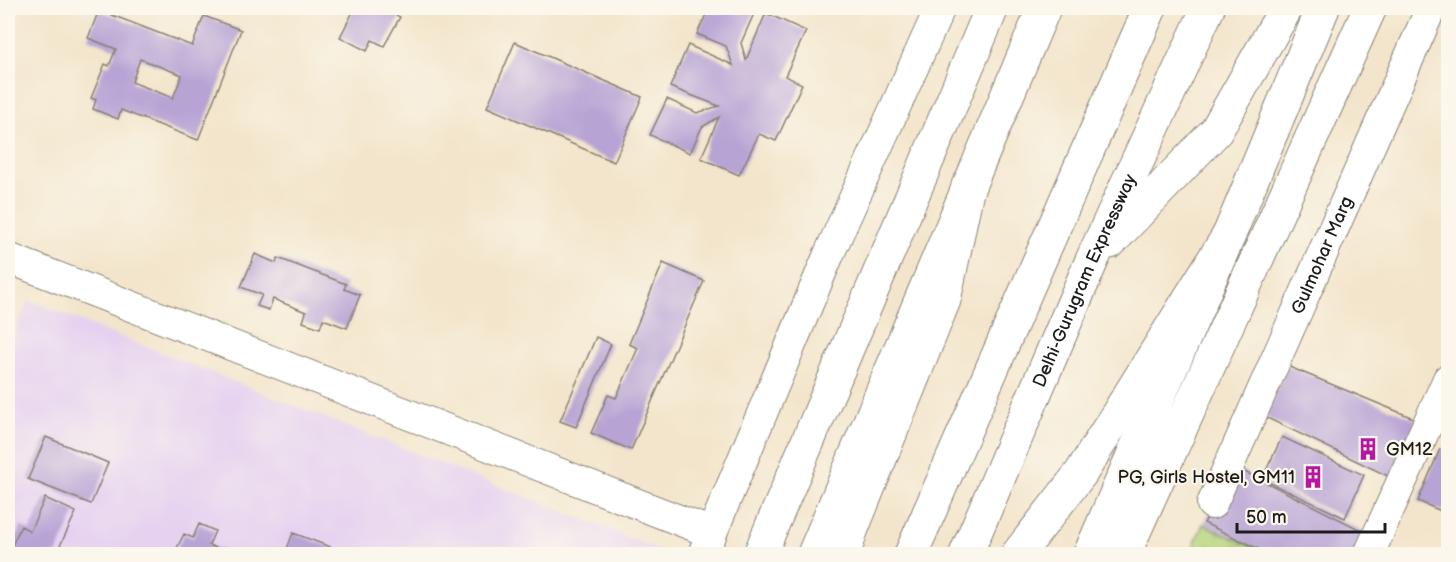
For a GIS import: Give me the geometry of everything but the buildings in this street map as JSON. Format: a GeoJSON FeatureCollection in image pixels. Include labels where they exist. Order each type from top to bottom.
{"type":"FeatureCollection","features":[{"type":"Feature","properties":{"kind":"main road"},"geometry":{"type":"LineString","coordinates":[[760,555],[992,8]]}},
{"type":"Feature","properties":{"kind":"main road"},"geometry":{"type":"LineString","coordinates":[[814,555],[1044,8]]}},
{"type":"Feature","properties":{"kind":"main road"},"geometry":{"type":"LineString","coordinates":[[911,555],[1150,8]]}},
{"type":"Feature","properties":{"kind":"main road","name":"Delhi-Gurugram Expressway"},"geometry":{"type":"LineString","coordinates":[[966,555],[1092,260],[1208,8]]}},
{"type":"Feature","properties":{"kind":"main road"},"geometry":{"type":"LineString","coordinates":[[1092,260],[1216,130],[1286,8]]}},
{"type":"Feature","properties":{"kind":"main road"},"geometry":{"type":"LineString","coordinates":[[1090,555],[1323,8]]}},
{"type":"Feature","properties":{"kind":"main road"},"geometry":{"type":"LineString","coordinates":[[1124,555],[1370,8]]}},
{"type":"Feature","properties":{"kind":"main road"},"geometry":{"type":"LineString","coordinates":[[844,555],[851,531],[944,300],[968,186]]}},
{"type":"Feature","properties":{"kind":"main road"},"geometry":{"type":"LineString","coordinates":[[1018,555],[1081,473],[1228,235]]}},
{"type":"Feature","properties":{"kind":"street"},"geometry":{"type":"LineString","coordinates":[[8,258],[708,544],[829,254],[940,8]]}},
{"type":"Feature","properties":{"kind":"street","name":"Gulmohar Marg"},"geometry":{"type":"LineString","coordinates":[[1212,504],[1431,8]]}},
{"type":"Feature","properties":{"kind":"street"},"geometry":{"type":"LineString","coordinates":[[1369,555],[1449,379]]}},
{"type":"Feature","properties":{"kind":"shaded area"},"geometry":{"type":"Polygon","coordinates":[[[28,300],[670,554],[8,554],[8,351],[28,300]]]}},
{"type":"Feature","properties":{"kind":"green space"},"geometry":{"type":"Polygon","coordinates":[[[1203,524],[1267,554],[1190,554],[1203,524]]]}},
{"type":"Feature","properties":{"kind":"place","name":"GM12"},"geometry":{"type":"Point","coordinates":[1368,449]}},
{"type":"Feature","properties":{"kind":"place","name":"PG, Girls Hostel, GM11"},"geometry":{"type":"Point","coordinates":[1313,477]}}]}
